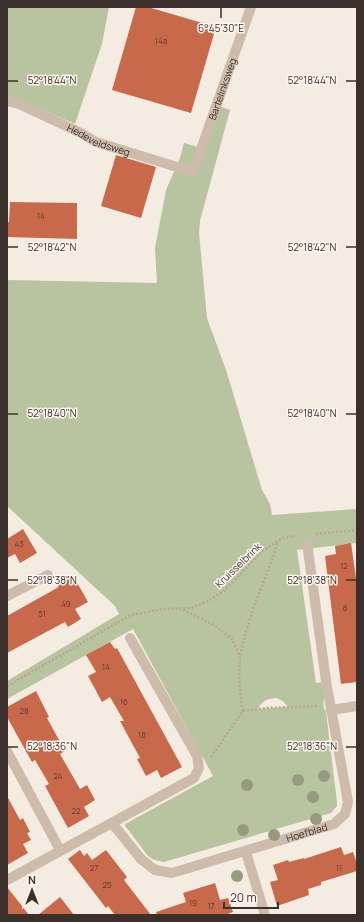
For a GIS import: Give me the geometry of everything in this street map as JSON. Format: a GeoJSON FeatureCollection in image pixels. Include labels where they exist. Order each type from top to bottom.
{"type":"FeatureCollection","features":[{"type":"Feature","properties":{"kind":"street","name":"Bartelinksweg"},"geometry":{"type":"LineString","coordinates":[[193,172],[251,7]]}},
{"type":"Feature","properties":{"kind":"street","name":"Hedeveldsweg"},"geometry":{"type":"LineString","coordinates":[[7,100],[82,133],[96,142],[193,172]]}},
{"type":"Feature","properties":{"kind":"street","name":"Hoefblad"},"geometry":{"type":"LineString","coordinates":[[112,823],[141,859],[155,870],[172,874],[334,824],[345,814],[348,802],[326,681],[307,543]]}},
{"type":"Feature","properties":{"kind":"street"},"geometry":{"type":"LineString","coordinates":[[7,596],[48,575]]}},
{"type":"Feature","properties":{"kind":"street"},"geometry":{"type":"LineString","coordinates":[[7,880],[194,778],[199,768],[197,756],[130,638]]}},
{"type":"Feature","properties":{"kind":"street"},"geometry":{"type":"LineString","coordinates":[[331,708],[357,706]]}},
{"type":"Feature","properties":{"kind":"street"},"geometry":{"type":"LineString","coordinates":[[7,751],[60,850]]}},
{"type":"Feature","properties":{"kind":"street"},"geometry":{"type":"LineString","coordinates":[[246,852],[265,915]]}},
{"type":"Feature","properties":{"kind":"path"},"geometry":{"type":"LineString","coordinates":[[314,534],[357,530]]}},
{"type":"Feature","properties":{"kind":"path","name":"Kruisselbrink"},"geometry":{"type":"LineString","coordinates":[[7,686],[130,615],[163,609],[182,609],[199,606],[224,591],[261,552],[284,538],[299,536]]}},
{"type":"Feature","properties":{"kind":"path"},"geometry":{"type":"LineString","coordinates":[[199,768],[212,757],[243,711],[239,686],[240,657],[259,592],[274,556],[277,542]]}},
{"type":"Feature","properties":{"kind":"path"},"geometry":{"type":"LineString","coordinates":[[182,609],[216,626],[232,640],[240,657]]}},
{"type":"Feature","properties":{"kind":"path"},"geometry":{"type":"LineString","coordinates":[[243,711],[268,708],[331,708]]}},
{"type":"Feature","properties":{"kind":"green space"},"geometry":{"type":"Polygon","coordinates":[[[7,7],[109,7],[102,44],[75,124],[25,102],[7,96],[7,7]]]}},
{"type":"Feature","properties":{"kind":"green space"},"geometry":{"type":"Polygon","coordinates":[[[219,106],[230,110],[200,221],[199,233],[207,318],[227,373],[262,490],[270,504],[272,515],[357,509],[357,543],[297,550],[316,683],[321,682],[324,693],[324,706],[326,712],[337,806],[331,813],[164,862],[154,860],[148,856],[125,824],[213,776],[133,629],[7,699],[7,681],[119,614],[115,606],[7,506],[7,280],[157,283],[155,248],[166,190],[180,158],[184,143],[205,149],[219,106]],[[276,698],[267,700],[261,704],[258,709],[288,707],[283,701],[276,698]]]}},
{"type":"Feature","properties":{"kind":"building"},"geometry":{"type":"Polygon","coordinates":[[[136,7],[148,7],[216,27],[191,113],[112,90],[136,7]]]}},
{"type":"Feature","properties":{"kind":"building"},"geometry":{"type":"Polygon","coordinates":[[[116,155],[156,167],[141,218],[101,206],[116,155]]]}},
{"type":"Feature","properties":{"kind":"building"},"geometry":{"type":"Polygon","coordinates":[[[10,202],[77,203],[77,239],[7,237],[7,222],[9,222],[10,202]]]}},
{"type":"Feature","properties":{"kind":"building"},"geometry":{"type":"Polygon","coordinates":[[[23,529],[37,553],[20,563],[15,554],[7,558],[7,539],[23,529]]]}},
{"type":"Feature","properties":{"kind":"building"},"geometry":{"type":"Polygon","coordinates":[[[351,543],[357,585],[357,682],[341,684],[325,556],[336,554],[335,546],[351,543]]]}},
{"type":"Feature","properties":{"kind":"building"},"geometry":{"type":"Polygon","coordinates":[[[63,579],[75,579],[88,602],[75,609],[81,619],[68,627],[65,622],[7,653],[7,616],[57,588],[63,579]]]}},
{"type":"Feature","properties":{"kind":"building"},"geometry":{"type":"Polygon","coordinates":[[[110,642],[115,649],[117,648],[182,767],[161,778],[157,770],[146,776],[137,759],[140,758],[120,721],[124,721],[110,697],[102,702],[88,676],[96,672],[86,655],[110,642]]]}},
{"type":"Feature","properties":{"kind":"building"},"geometry":{"type":"Polygon","coordinates":[[[36,691],[49,717],[47,718],[65,751],[60,754],[80,789],[87,785],[95,800],[84,807],[89,816],[68,828],[45,786],[49,784],[35,760],[32,762],[7,717],[7,707],[36,691]]]}},
{"type":"Feature","properties":{"kind":"building"},"geometry":{"type":"Polygon","coordinates":[[[7,796],[20,820],[23,818],[30,832],[27,833],[31,840],[23,844],[28,853],[7,865],[7,796]]]}},
{"type":"Feature","properties":{"kind":"building"},"geometry":{"type":"Polygon","coordinates":[[[341,847],[344,855],[353,852],[357,864],[357,871],[321,882],[321,885],[308,889],[309,895],[277,906],[270,882],[278,880],[273,865],[288,860],[289,862],[304,859],[341,847]]]}},
{"type":"Feature","properties":{"kind":"building"},"geometry":{"type":"Polygon","coordinates":[[[80,850],[84,856],[87,853],[92,860],[106,850],[127,877],[124,880],[151,915],[115,915],[108,906],[106,908],[68,859],[80,850]]]}},
{"type":"Feature","properties":{"kind":"building"},"geometry":{"type":"Polygon","coordinates":[[[215,883],[220,900],[228,898],[233,912],[225,915],[157,915],[156,912],[186,902],[183,893],[215,883]]]}},
{"type":"Feature","properties":{"kind":"building"},"geometry":{"type":"Polygon","coordinates":[[[7,887],[29,915],[7,915],[7,887]]]}},
{"type":"Feature","properties":{"kind":"building"},"geometry":{"type":"Polygon","coordinates":[[[60,897],[74,915],[38,915],[60,897]]]}}]}
